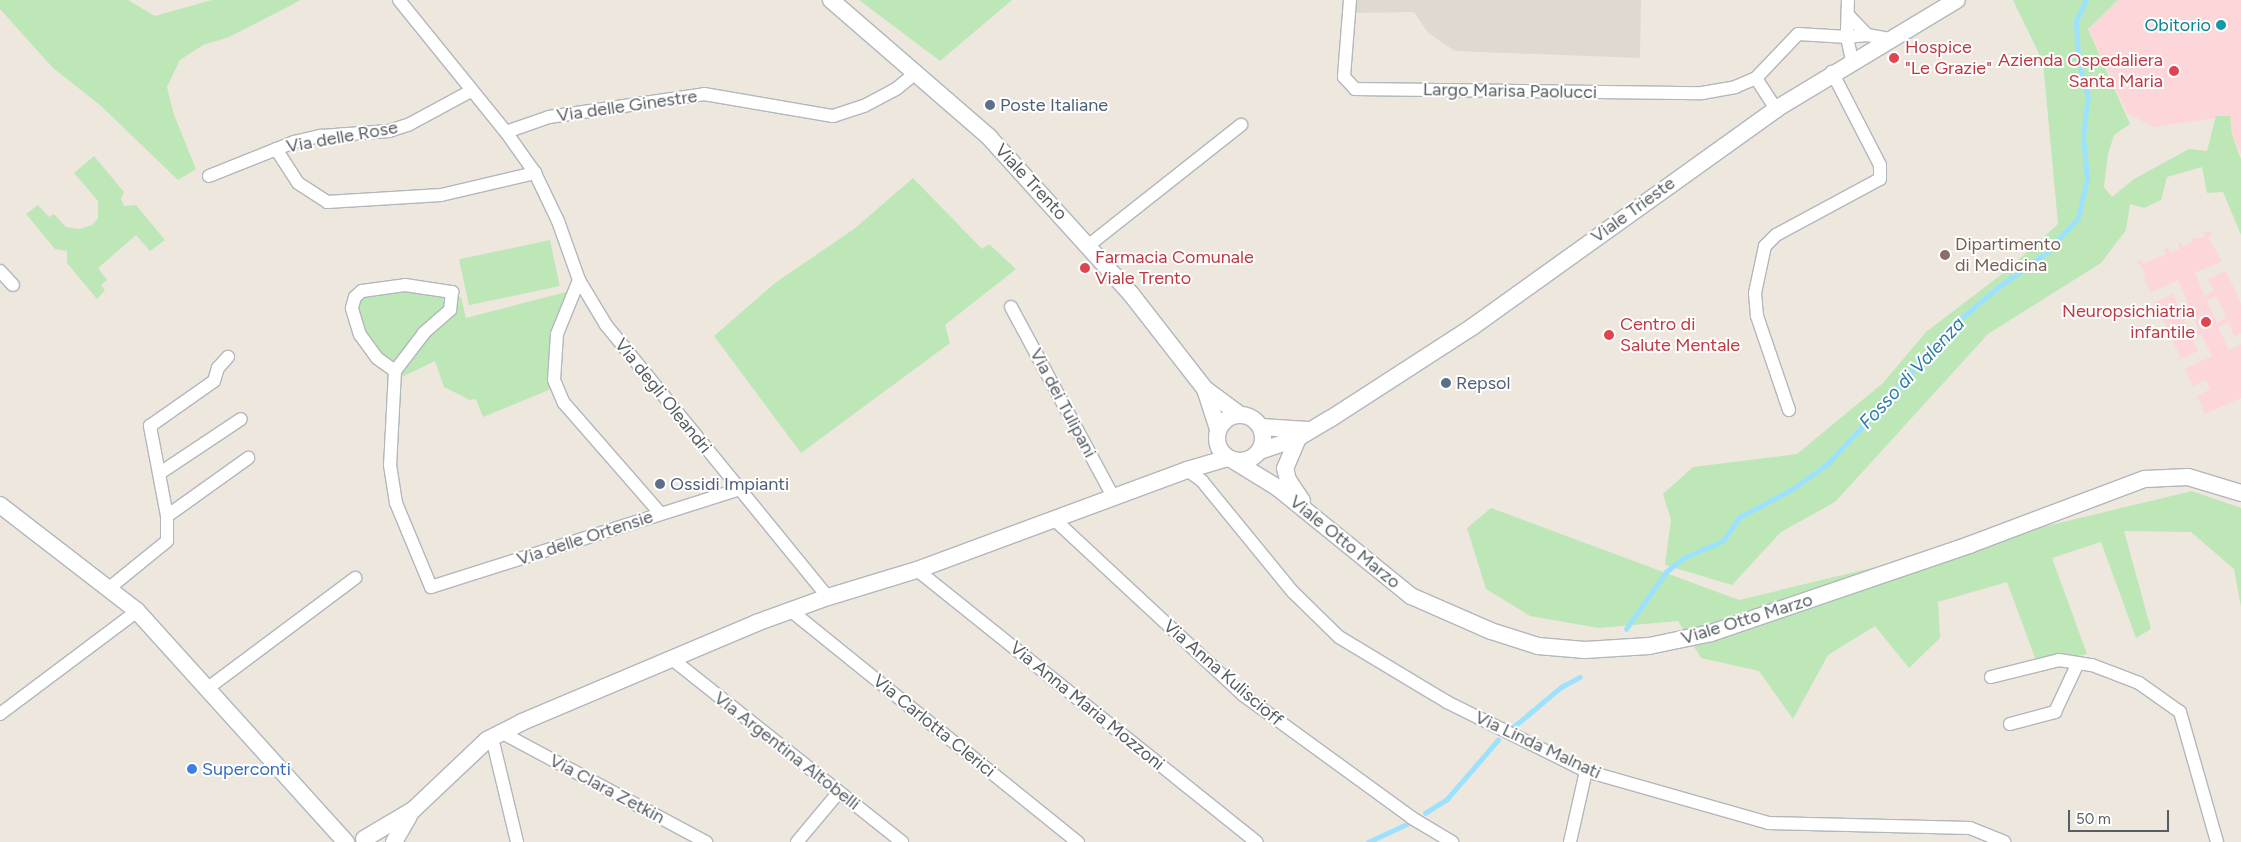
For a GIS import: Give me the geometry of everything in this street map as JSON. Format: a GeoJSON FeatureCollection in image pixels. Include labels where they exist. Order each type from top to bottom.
{"type":"FeatureCollection","features":[{"type":"Feature","properties":{"kind":"street","name":"Via degli Oleandri"},"geometry":{"type":"LineString","coordinates":[[399,0],[506,132],[535,173],[558,221],[579,280],[606,325],[828,597]]}},
{"type":"Feature","properties":{"kind":"street","name":"Viale Trento"},"geometry":{"type":"LineString","coordinates":[[831,0],[917,72],[990,137],[1089,245],[1204,389],[1239,414]]}},
{"type":"Feature","properties":{"kind":"street","name":"Largo Marisa Paolucci"},"geometry":{"type":"LineString","coordinates":[[1350,0],[1344,77],[1355,89],[1702,93],[1735,87],[1756,78],[1798,34],[1847,37],[1867,35],[1890,39]]}},
{"type":"Feature","properties":{"kind":"street"},"geometry":{"type":"LineString","coordinates":[[1848,0],[1847,37],[1852,61]]}},
{"type":"Feature","properties":{"kind":"street","name":"Viale Trieste"},"geometry":{"type":"LineString","coordinates":[[1259,452],[1298,438],[1315,429],[1472,327],[1776,109],[1832,72],[1957,0]]}},
{"type":"Feature","properties":{"kind":"street"},"geometry":{"type":"LineString","coordinates":[[1848,15],[1867,35]]}},
{"type":"Feature","properties":{"kind":"street","name":"Via delle Ginestre"},"geometry":{"type":"LineString","coordinates":[[506,132],[549,117],[704,94],[833,116],[864,106],[896,89],[917,72]]}},
{"type":"Feature","properties":{"kind":"street"},"geometry":{"type":"LineString","coordinates":[[1789,410],[1757,316],[1755,292],[1765,246],[1776,235],[1880,179],[1880,165],[1832,72]]}},
{"type":"Feature","properties":{"kind":"street"},"geometry":{"type":"LineString","coordinates":[[1756,78],[1776,109]]}},
{"type":"Feature","properties":{"kind":"street","name":"Via delle Rose"},"geometry":{"type":"LineString","coordinates":[[210,176],[276,149],[321,136],[390,131],[408,125],[471,91]]}},
{"type":"Feature","properties":{"kind":"street"},"geometry":{"type":"LineString","coordinates":[[1089,245],[1241,125]]}},
{"type":"Feature","properties":{"kind":"street"},"geometry":{"type":"LineString","coordinates":[[276,149],[298,183],[327,202],[441,195],[535,173]]}},
{"type":"Feature","properties":{"kind":"street"},"geometry":{"type":"LineString","coordinates":[[0,271],[14,286]]}},
{"type":"Feature","properties":{"kind":"street"},"geometry":{"type":"LineString","coordinates":[[579,280],[557,334],[554,380],[564,403],[661,514]]}},
{"type":"Feature","properties":{"kind":"street"},"geometry":{"type":"LineString","coordinates":[[405,285],[452,292],[450,310],[424,333],[395,370],[377,358],[360,335],[352,308],[355,297],[362,291],[405,285]]}},
{"type":"Feature","properties":{"kind":"street","name":"Via dei Tulipani"},"geometry":{"type":"LineString","coordinates":[[1011,307],[1114,498]]}},
{"type":"Feature","properties":{"kind":"street"},"geometry":{"type":"LineString","coordinates":[[108,589],[167,540],[167,516],[150,426],[214,381],[218,368],[228,357]]}},
{"type":"Feature","properties":{"kind":"street","name":"Via delle Ortensie"},"geometry":{"type":"LineString","coordinates":[[395,370],[390,465],[396,503],[431,587],[740,489]]}},
{"type":"Feature","properties":{"kind":"street","name":"Viale Trento"},"geometry":{"type":"LineString","coordinates":[[1204,389],[1217,432]]}},
{"type":"Feature","properties":{"kind":"street"},"geometry":{"type":"LineString","coordinates":[[360,840],[413,810],[487,740],[522,722],[790,610],[917,570],[1056,521],[1191,469],[1231,460],[1247,460],[1259,452],[1263,435],[1261,427],[1252,418],[1239,414],[1229,417],[1191,469]]}},
{"type":"Feature","properties":{"kind":"street"},"geometry":{"type":"LineString","coordinates":[[160,473],[242,419]]}},
{"type":"Feature","properties":{"kind":"street","name":"Viale Trieste"},"geometry":{"type":"LineString","coordinates":[[1261,427],[1279,431],[1315,429]]}},
{"type":"Feature","properties":{"kind":"street"},"geometry":{"type":"LineString","coordinates":[[1217,432],[1219,449],[1231,460]]}},
{"type":"Feature","properties":{"kind":"street"},"geometry":{"type":"LineString","coordinates":[[1298,438],[1285,468],[1288,480],[1312,515]]}},
{"type":"Feature","properties":{"kind":"street","name":"Viale Otto Marzo"},"geometry":{"type":"LineString","coordinates":[[1259,452],[1278,488]]}},
{"type":"Feature","properties":{"kind":"street"},"geometry":{"type":"LineString","coordinates":[[167,516],[248,458]]}},
{"type":"Feature","properties":{"kind":"street","name":"Viale Otto Marzo"},"geometry":{"type":"LineString","coordinates":[[1231,460],[1278,488],[1411,596],[1491,631],[1538,646],[1586,650],[1649,646],[1712,633],[1969,545],[2145,479],[2188,477],[2241,493]]}},
{"type":"Feature","properties":{"kind":"street","name":"Via Linda Malnati"},"geometry":{"type":"LineString","coordinates":[[1191,469],[1293,592],[1339,637],[1447,702],[1586,771],[1768,823],[1970,828],[2004,842]]}},
{"type":"Feature","properties":{"kind":"street"},"geometry":{"type":"LineString","coordinates":[[0,505],[137,611],[346,842]]}},
{"type":"Feature","properties":{"kind":"street","name":"Via Anna Kuliscioff"},"geometry":{"type":"LineString","coordinates":[[1056,521],[1243,695],[1404,813],[1452,842]]}},
{"type":"Feature","properties":{"kind":"street","name":"Via Anna Maria Mozzoni"},"geometry":{"type":"LineString","coordinates":[[917,570],[1257,842]]}},
{"type":"Feature","properties":{"kind":"street"},"geometry":{"type":"LineString","coordinates":[[208,688],[355,578]]}},
{"type":"Feature","properties":{"kind":"street","name":"Via Carlotta Clerici"},"geometry":{"type":"LineString","coordinates":[[790,610],[1078,842]]}},
{"type":"Feature","properties":{"kind":"street"},"geometry":{"type":"LineString","coordinates":[[0,714],[137,611]]}},
{"type":"Feature","properties":{"kind":"street","name":"Via Argentina Altobelli"},"geometry":{"type":"LineString","coordinates":[[672,660],[902,842]]}},
{"type":"Feature","properties":{"kind":"street"},"geometry":{"type":"LineString","coordinates":[[1990,677],[2059,660],[2078,663],[2139,683],[2180,712],[2217,842]]}},
{"type":"Feature","properties":{"kind":"street"},"geometry":{"type":"LineString","coordinates":[[2010,724],[2055,712],[2078,663]]}},
{"type":"Feature","properties":{"kind":"street"},"geometry":{"type":"LineString","coordinates":[[462,765],[508,736],[522,722]]}},
{"type":"Feature","properties":{"kind":"street","name":"Via Clara Zetkin"},"geometry":{"type":"LineString","coordinates":[[508,736],[706,842]]}},
{"type":"Feature","properties":{"kind":"street"},"geometry":{"type":"LineString","coordinates":[[494,746],[517,842]]}},
{"type":"Feature","properties":{"kind":"street"},"geometry":{"type":"LineString","coordinates":[[1570,842],[1586,771]]}},
{"type":"Feature","properties":{"kind":"street"},"geometry":{"type":"LineString","coordinates":[[796,842],[839,792]]}},
{"type":"Feature","properties":{"kind":"street"},"geometry":{"type":"LineString","coordinates":[[394,842],[413,810]]}},
{"type":"Feature","properties":{"kind":"street"},"geometry":{"type":"LineString","coordinates":[[360,840],[380,842]]}},
{"type":"Feature","properties":{"kind":"shaded area"},"geometry":{"type":"Polygon","coordinates":[[[1347,0],[1641,0],[1640,58],[1455,51],[1428,33],[1414,12],[1346,13],[1347,0]]]}},
{"type":"Feature","properties":{"kind":"shaded area","name":"Azienda Ospedaliera Santa Maria"},"geometry":{"type":"Polygon","coordinates":[[[2118,0],[2241,0],[2241,154],[2232,135],[2230,116],[2153,127],[2127,113],[2088,28],[2118,0]]]}},
{"type":"Feature","properties":{"kind":"shaded area","name":"Neuropsichiatria infantile"},"geometry":{"type":"Polygon","coordinates":[[[2210,231],[2212,235],[2208,237],[2222,261],[2195,273],[2205,296],[2214,291],[2208,279],[2226,271],[2241,304],[2241,333],[2234,336],[2228,322],[2218,327],[2229,350],[2241,344],[2241,398],[2205,414],[2197,396],[2210,389],[2206,380],[2193,386],[2185,369],[2212,356],[2201,334],[2192,338],[2198,351],[2181,359],[2155,302],[2173,294],[2179,308],[2188,303],[2178,280],[2151,293],[2143,276],[2146,274],[2137,262],[2141,260],[2143,264],[2166,254],[2164,250],[2168,248],[2170,253],[2179,249],[2178,244],[2181,242],[2183,247],[2192,242],[2191,239],[2205,237],[2204,233],[2210,231]],[[2217,296],[2207,300],[2217,323],[2226,318],[2217,296]],[[2189,308],[2180,312],[2190,334],[2199,330],[2189,308]]]}},
{"type":"Feature","properties":{"kind":"green space"},"geometry":{"type":"Polygon","coordinates":[[[0,0],[128,0],[155,16],[212,0],[301,0],[229,37],[203,45],[180,60],[167,87],[174,115],[196,169],[178,180],[100,105],[53,68],[0,9],[0,0]]]}},
{"type":"Feature","properties":{"kind":"green space"},"geometry":{"type":"Polygon","coordinates":[[[859,0],[1012,0],[940,61],[859,0]]]}},
{"type":"Feature","properties":{"kind":"green space"},"geometry":{"type":"Polygon","coordinates":[[[2013,0],[2118,0],[2088,29],[2130,124],[2114,135],[2108,154],[2104,187],[2112,197],[2134,179],[2189,149],[2207,151],[2216,116],[2230,116],[2232,135],[2241,159],[2241,235],[2223,192],[2207,193],[2202,167],[2167,177],[2161,200],[2144,208],[2130,204],[2126,230],[2101,263],[1988,334],[1835,502],[1781,532],[1732,585],[1665,565],[1671,520],[1663,494],[1693,467],[1797,454],[1883,383],[1926,332],[2006,271],[2058,224],[2043,62],[2013,0]]]}},
{"type":"Feature","properties":{"kind":"green space"},"geometry":{"type":"Polygon","coordinates":[[[94,156],[124,192],[121,199],[124,206],[136,205],[165,240],[150,251],[136,235],[98,268],[107,280],[101,285],[105,290],[97,299],[67,263],[67,251],[55,249],[26,214],[38,205],[49,217],[54,214],[66,227],[79,229],[92,225],[98,218],[98,201],[74,173],[94,156]]]}},
{"type":"Feature","properties":{"kind":"green space"},"geometry":{"type":"Polygon","coordinates":[[[913,178],[982,249],[989,244],[1016,269],[945,325],[950,343],[801,453],[714,336],[775,283],[854,229],[913,178]]]}},
{"type":"Feature","properties":{"kind":"green space"},"geometry":{"type":"Polygon","coordinates":[[[550,240],[560,286],[469,305],[459,259],[550,240]]]}},
{"type":"Feature","properties":{"kind":"green space"},"geometry":{"type":"Polygon","coordinates":[[[392,288],[449,295],[449,301],[394,366],[382,358],[357,325],[362,291],[392,288]]]}},
{"type":"Feature","properties":{"kind":"green space"},"geometry":{"type":"Polygon","coordinates":[[[570,291],[549,382],[551,389],[483,417],[476,399],[470,400],[444,387],[435,361],[398,379],[398,372],[456,298],[461,297],[466,318],[570,291]]]}},
{"type":"Feature","properties":{"kind":"green space"},"geometry":{"type":"Polygon","coordinates":[[[2192,491],[2241,508],[2241,607],[2234,569],[2191,532],[2124,531],[2151,629],[2136,638],[2101,542],[2052,558],[2087,654],[2038,666],[2007,582],[1938,602],[1940,638],[1909,668],[1875,626],[1828,655],[1793,719],[1759,671],[1701,658],[1678,621],[1599,628],[1530,616],[1486,589],[1467,528],[1491,508],[1739,600],[2192,491]]]}},
{"type":"Feature","properties":{"kind":"waterway","name":"Fosso di Valenza"},"geometry":{"type":"LineString","coordinates":[[1626,629],[1666,572],[1683,558],[1723,541],[1740,517],[1794,488],[1826,465],[1883,405],[1945,332],[1997,288],[2046,253],[2078,218],[2087,180],[2083,136],[2088,98],[2078,59],[2076,21],[2086,0]]}},
{"type":"Feature","properties":{"kind":"waterway","name":"Fosso di Valenza"},"geometry":{"type":"LineString","coordinates":[[1511,729],[1561,687],[1580,677]]}},
{"type":"Feature","properties":{"kind":"waterway","name":"Fosso di Valenza"},"geometry":{"type":"LineString","coordinates":[[1425,813],[1447,799],[1498,740]]}},
{"type":"Feature","properties":{"kind":"waterway","name":"Fosso di Valenza"},"geometry":{"type":"LineString","coordinates":[[1368,842],[1407,824]]}},
{"type":"Feature","properties":{"kind":"place","name":"Obitorio"},"geometry":{"type":"Point","coordinates":[2221,25]}},
{"type":"Feature","properties":{"kind":"place","name":"Hospice \"Le Grazie\""},"geometry":{"type":"Point","coordinates":[1894,58]}},
{"type":"Feature","properties":{"kind":"place","name":"Azienda Ospedaliera Santa Maria"},"geometry":{"type":"Point","coordinates":[2174,71]}},
{"type":"Feature","properties":{"kind":"place","name":"Poste Italiane"},"geometry":{"type":"Point","coordinates":[990,105]}},
{"type":"Feature","properties":{"kind":"place","name":"Dipartimento di Medicina"},"geometry":{"type":"Point","coordinates":[1945,255]}},
{"type":"Feature","properties":{"kind":"place","name":"Farmacia Comunale Viale Trento"},"geometry":{"type":"Point","coordinates":[1085,268]}},
{"type":"Feature","properties":{"kind":"place","name":"Neuropsichiatria infantile"},"geometry":{"type":"Point","coordinates":[2206,322]}},
{"type":"Feature","properties":{"kind":"place","name":"Centro di Salute Mentale"},"geometry":{"type":"Point","coordinates":[1609,335]}},
{"type":"Feature","properties":{"kind":"place","name":"Repsol"},"geometry":{"type":"Point","coordinates":[1446,383]}},
{"type":"Feature","properties":{"kind":"place","name":"Ossidi Impianti"},"geometry":{"type":"Point","coordinates":[660,484]}},
{"type":"Feature","properties":{"kind":"place","name":"Superconti"},"geometry":{"type":"Point","coordinates":[192,769]}}]}
